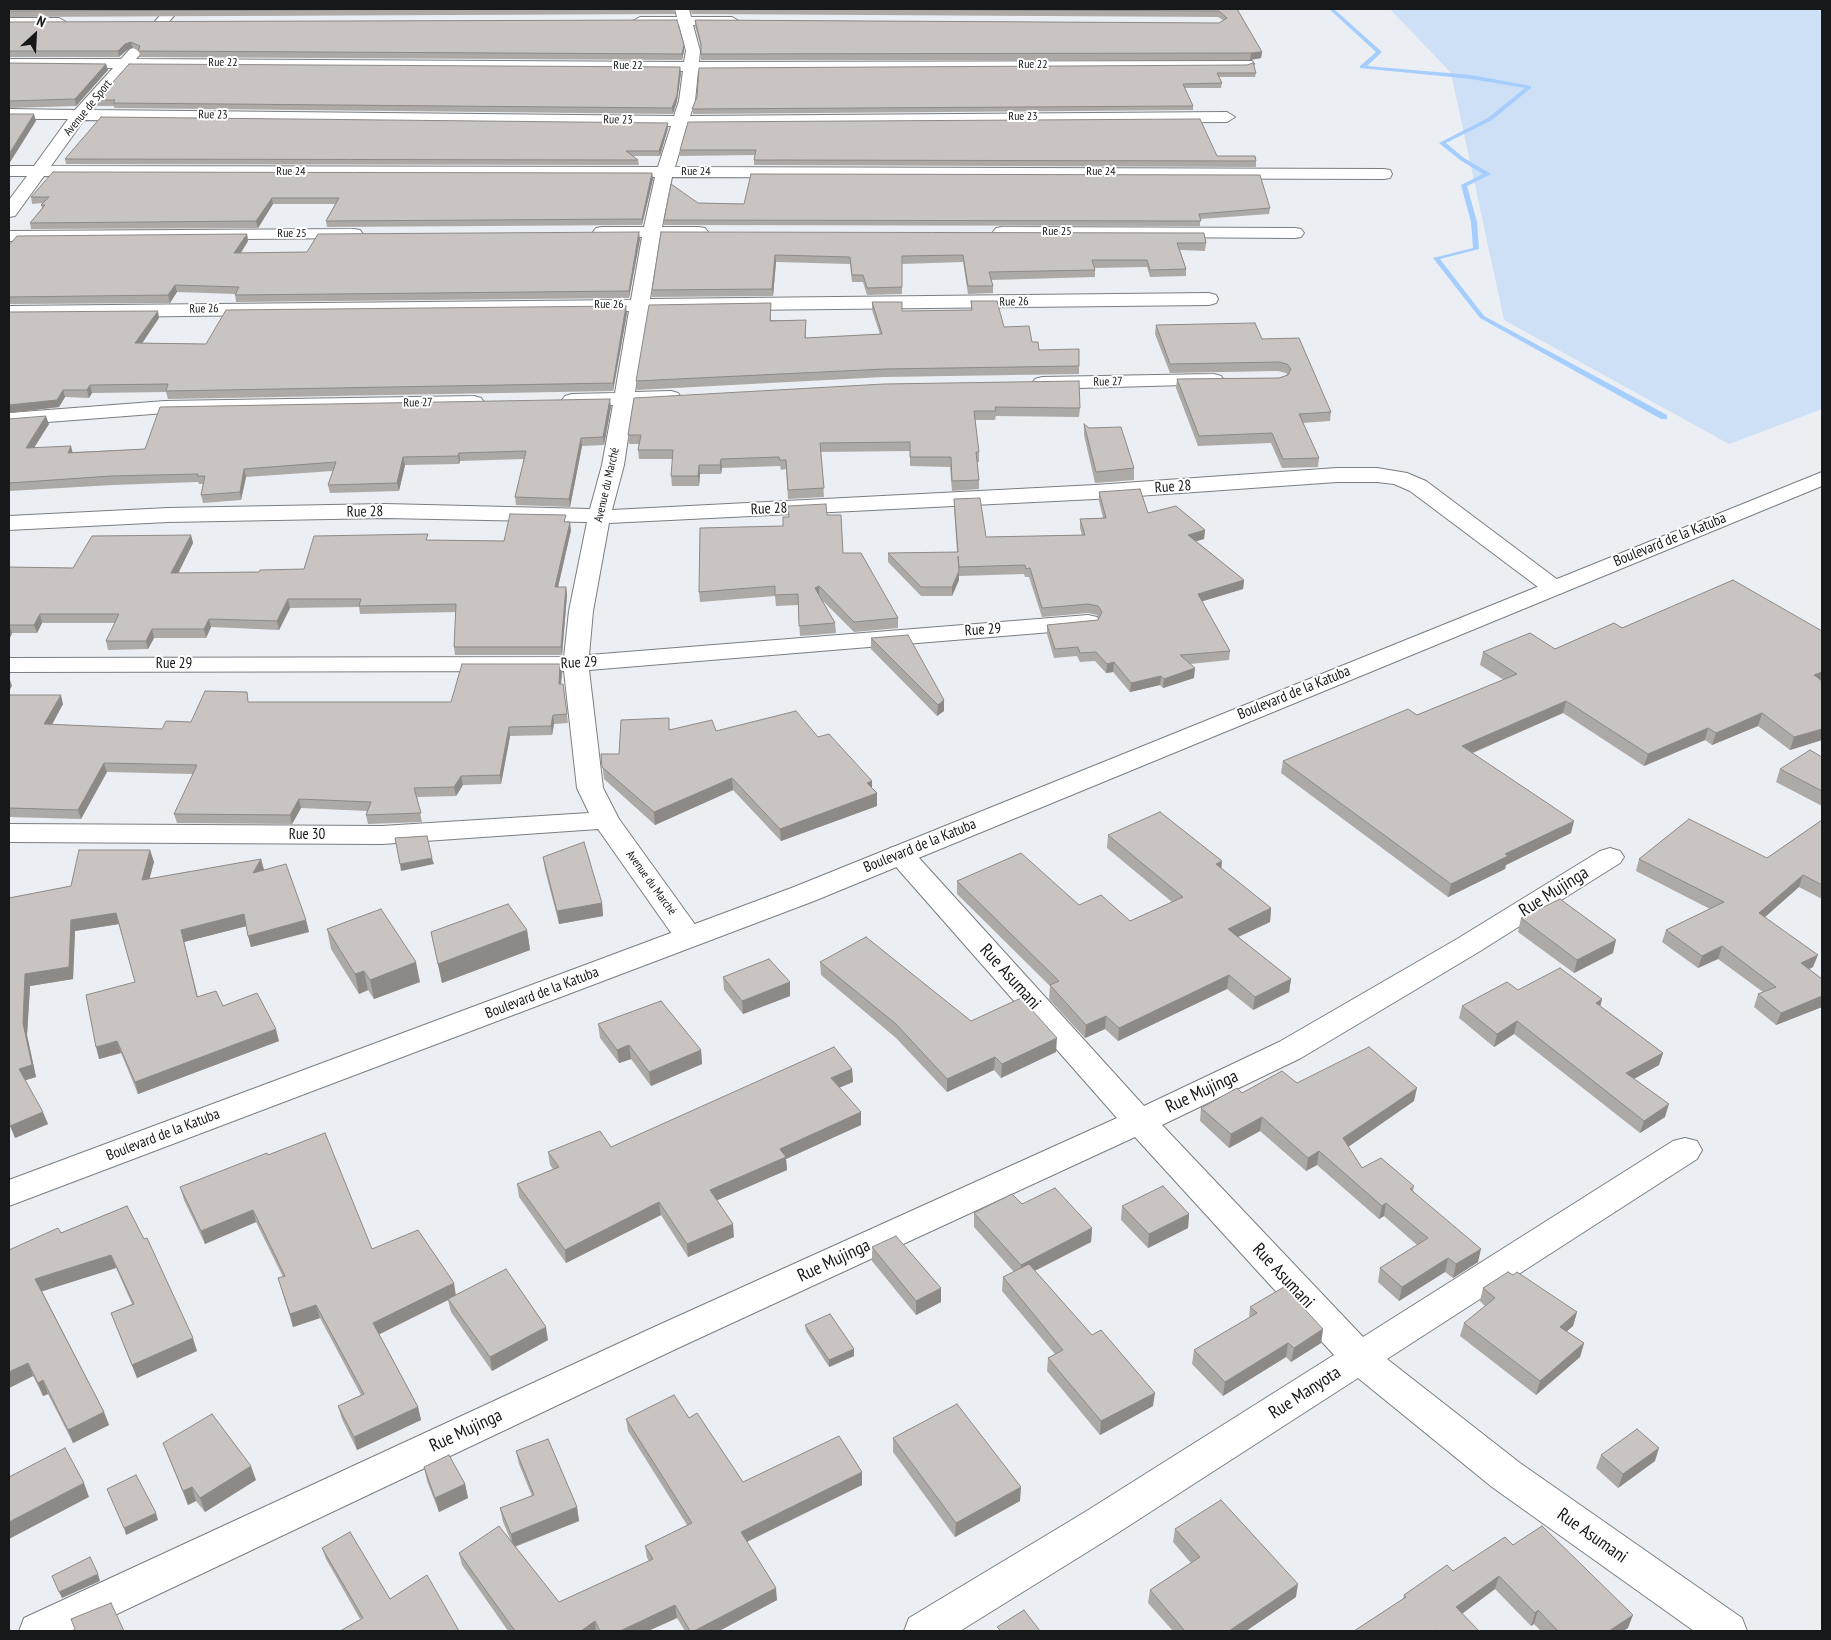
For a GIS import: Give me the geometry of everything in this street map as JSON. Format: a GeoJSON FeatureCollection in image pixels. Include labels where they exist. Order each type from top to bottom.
{"type":"FeatureCollection","features":[{"type":"Feature","properties":{"kind":"street","name":"Avenue de Sport"},"geometry":{"type":"LineString","coordinates":[[9,212],[81,113],[173,9]]}},
{"type":"Feature","properties":{"kind":"street"},"geometry":{"type":"LineString","coordinates":[[624,21],[683,15],[743,21]]}},
{"type":"Feature","properties":{"kind":"street","name":"Avenue du Marché"},"geometry":{"type":"LineString","coordinates":[[683,15],[693,51],[686,101],[665,172],[652,232],[613,464],[581,610],[576,664],[590,788],[606,820],[690,937]]}},
{"type":"Feature","properties":{"kind":"street"},"geometry":{"type":"LineString","coordinates":[[9,22],[75,22]]}},
{"type":"Feature","properties":{"kind":"street"},"geometry":{"type":"LineString","coordinates":[[142,23],[180,23]]}},
{"type":"Feature","properties":{"kind":"street","name":"Rue 22"},"geometry":{"type":"LineString","coordinates":[[9,62],[690,67],[1247,64]]}},
{"type":"Feature","properties":{"kind":"street","name":"Rue 23"},"geometry":{"type":"LineString","coordinates":[[9,114],[81,113],[681,120],[1227,117]]}},
{"type":"Feature","properties":{"kind":"street","name":"Rue 24"},"geometry":{"type":"LineString","coordinates":[[9,171],[1384,174]]}},
{"type":"Feature","properties":{"kind":"street"},"geometry":{"type":"LineString","coordinates":[[583,232],[712,232]]}},
{"type":"Feature","properties":{"kind":"street","name":"Rue 25"},"geometry":{"type":"LineString","coordinates":[[989,232],[1296,233]]}},
{"type":"Feature","properties":{"kind":"street","name":"Rue 25"},"geometry":{"type":"LineString","coordinates":[[9,236],[375,234]]}},
{"type":"Feature","properties":{"kind":"street","name":"Rue 26"},"geometry":{"type":"LineString","coordinates":[[9,312],[1209,299]]}},
{"type":"Feature","properties":{"kind":"street","name":"Rue 27"},"geometry":{"type":"LineString","coordinates":[[1018,383],[1230,380]]}},
{"type":"Feature","properties":{"kind":"street"},"geometry":{"type":"LineString","coordinates":[[557,400],[695,396]]}},
{"type":"Feature","properties":{"kind":"street","name":"Rue 27"},"geometry":{"type":"LineString","coordinates":[[9,419],[165,407],[498,401]]}},
{"type":"Feature","properties":{"kind":"street","name":"Rue 28"},"geometry":{"type":"LineString","coordinates":[[9,523],[168,515],[384,511],[570,514],[600,517],[1095,492],[1337,475],[1377,475],[1399,478],[1418,486],[1554,588]]}},
{"type":"Feature","properties":{"kind":"street","name":"Boulevard de la Katuba"},"geometry":{"type":"LineString","coordinates":[[9,1193],[804,894],[1822,478]]}},
{"type":"Feature","properties":{"kind":"street","name":"Rue 29"},"geometry":{"type":"LineString","coordinates":[[9,665],[576,664],[1088,622]]}},
{"type":"Feature","properties":{"kind":"street","name":"Rue 30"},"geometry":{"type":"LineString","coordinates":[[9,833],[382,835],[606,820]]}},
{"type":"Feature","properties":{"kind":"street","name":"Rue Asumani"},"geometry":{"type":"LineString","coordinates":[[900,854],[1139,1121],[1360,1358],[1506,1475],[1727,1631]]}},
{"type":"Feature","properties":{"kind":"street","name":"Rue Mujinga"},"geometry":{"type":"LineString","coordinates":[[39,1631],[665,1338],[1290,1050],[1467,946],[1610,857]]}},
{"type":"Feature","properties":{"kind":"street","name":"Rue Manyota"},"geometry":{"type":"LineString","coordinates":[[924,1631],[1099,1524],[1685,1150]]}},
{"type":"Feature","properties":{"kind":"shaded area"},"geometry":{"type":"Polygon","coordinates":[[[1390,9],[1822,9],[1822,409],[1729,444],[1504,320],[1451,73],[1390,9]]]}},
{"type":"Feature","properties":{"kind":"building"},"geometry":{"type":"Polygon","coordinates":[[[9,9],[528,9],[9,11],[9,9]]]}},
{"type":"Feature","properties":{"kind":"building"},"geometry":{"type":"Polygon","coordinates":[[[790,9],[1237,9],[1262,52],[701,54],[701,44],[695,20],[1219,23],[1227,18],[1219,11],[790,9]]]}},
{"type":"Feature","properties":{"kind":"building"},"geometry":{"type":"Polygon","coordinates":[[[677,20],[684,45],[682,54],[138,51],[140,46],[131,42],[125,44],[118,51],[9,51],[9,22],[677,20]]]}},
{"type":"Feature","properties":{"kind":"building"},"geometry":{"type":"Polygon","coordinates":[[[9,63],[106,64],[75,99],[9,101],[9,63]]]}},
{"type":"Feature","properties":{"kind":"building"},"geometry":{"type":"Polygon","coordinates":[[[1253,63],[1256,73],[1217,73],[1222,83],[1183,84],[1193,106],[692,109],[697,97],[699,68],[1247,65],[1253,63]]]}},
{"type":"Feature","properties":{"kind":"building"},"geometry":{"type":"Polygon","coordinates":[[[129,64],[680,67],[677,95],[672,108],[113,103],[115,100],[97,100],[129,64]]]}},
{"type":"Feature","properties":{"kind":"building"},"geometry":{"type":"Polygon","coordinates":[[[9,114],[34,114],[9,154],[9,114]]]}},
{"type":"Feature","properties":{"kind":"building"},"geometry":{"type":"Polygon","coordinates":[[[101,117],[668,123],[659,151],[626,151],[638,160],[65,159],[101,117]]]}},
{"type":"Feature","properties":{"kind":"building"},"geometry":{"type":"Polygon","coordinates":[[[1200,119],[1217,156],[1255,156],[1256,161],[754,160],[756,150],[680,150],[688,122],[1200,119]]]}},
{"type":"Feature","properties":{"kind":"building"},"geometry":{"type":"Polygon","coordinates":[[[53,172],[652,173],[642,219],[326,221],[339,198],[272,198],[256,221],[30,223],[45,205],[41,205],[49,197],[31,197],[53,172]]]}},
{"type":"Feature","properties":{"kind":"building"},"geometry":{"type":"Polygon","coordinates":[[[751,174],[1260,175],[1270,208],[1199,214],[1201,221],[664,220],[671,184],[698,203],[744,204],[751,174]]]}},
{"type":"Feature","properties":{"kind":"building"},"geometry":{"type":"Polygon","coordinates":[[[639,232],[629,291],[235,295],[239,287],[175,285],[168,295],[9,297],[9,245],[17,236],[247,234],[234,253],[307,252],[318,234],[639,232]]]}},
{"type":"Feature","properties":{"kind":"building"},"geometry":{"type":"Polygon","coordinates":[[[661,232],[1204,233],[1206,243],[1177,243],[1186,269],[1150,270],[1147,260],[1092,260],[1095,270],[989,272],[993,286],[968,286],[963,255],[902,256],[902,287],[867,288],[863,275],[852,275],[850,257],[775,255],[772,289],[652,290],[661,232]]]}},
{"type":"Feature","properties":{"kind":"building"},"geometry":{"type":"Polygon","coordinates":[[[971,301],[997,301],[1004,327],[1029,326],[1032,342],[1038,342],[1039,350],[1079,349],[1079,366],[884,369],[636,381],[649,305],[771,303],[770,321],[806,320],[805,338],[882,334],[872,302],[902,302],[902,311],[972,310],[971,301]]]}},
{"type":"Feature","properties":{"kind":"building"},"geometry":{"type":"Polygon","coordinates":[[[626,306],[613,383],[166,391],[168,384],[90,385],[87,390],[63,390],[57,400],[9,405],[9,312],[158,311],[135,343],[206,344],[226,310],[626,306]]]}},
{"type":"Feature","properties":{"kind":"building"},"geometry":{"type":"Polygon","coordinates":[[[1255,323],[1262,339],[1299,338],[1331,412],[1299,414],[1319,458],[1283,459],[1272,433],[1199,436],[1177,379],[1279,378],[1288,375],[1291,369],[1287,364],[1279,362],[1170,364],[1156,325],[1255,323]]]}},
{"type":"Feature","properties":{"kind":"building"},"geometry":{"type":"Polygon","coordinates":[[[1079,381],[1080,408],[995,407],[996,411],[974,411],[979,452],[976,452],[979,480],[952,481],[951,457],[910,457],[910,442],[820,443],[824,488],[788,490],[786,460],[780,460],[779,457],[721,459],[720,465],[699,465],[698,476],[671,476],[673,450],[638,450],[641,435],[628,435],[634,398],[884,384],[1079,381]]]}},
{"type":"Feature","properties":{"kind":"building"},"geometry":{"type":"Polygon","coordinates":[[[610,399],[603,437],[581,438],[569,499],[515,497],[526,451],[459,453],[458,456],[403,457],[397,483],[328,485],[336,462],[244,469],[240,492],[201,495],[205,476],[197,476],[198,474],[111,476],[9,483],[9,419],[46,416],[26,448],[71,446],[68,453],[145,449],[160,407],[610,399]]]}},
{"type":"Feature","properties":{"kind":"building"},"geometry":{"type":"Polygon","coordinates":[[[1084,424],[1089,428],[1121,427],[1134,468],[1096,472],[1084,424]]]}},
{"type":"Feature","properties":{"kind":"building"},"geometry":{"type":"Polygon","coordinates":[[[1140,489],[1148,513],[1176,506],[1205,530],[1188,535],[1244,580],[1198,594],[1230,651],[1180,655],[1195,668],[1164,679],[1161,676],[1131,683],[1114,662],[1107,664],[1096,652],[1080,653],[1078,647],[1055,649],[1047,625],[1098,620],[1102,612],[1098,606],[1088,604],[1042,608],[1030,568],[1026,569],[1025,565],[959,567],[958,556],[959,571],[952,587],[921,587],[888,553],[958,552],[954,499],[980,498],[986,537],[1085,535],[1080,519],[1106,518],[1099,492],[1140,489]]]}},
{"type":"Feature","properties":{"kind":"building"},"geometry":{"type":"Polygon","coordinates":[[[826,504],[827,515],[841,515],[843,553],[861,553],[898,618],[854,622],[819,586],[815,588],[835,623],[799,626],[798,594],[775,595],[775,586],[699,592],[700,528],[783,526],[783,517],[789,517],[788,506],[826,504]]]}},
{"type":"Feature","properties":{"kind":"building"},"geometry":{"type":"Polygon","coordinates":[[[510,514],[566,515],[564,522],[570,522],[555,587],[566,587],[561,647],[454,647],[456,604],[359,606],[361,599],[288,599],[277,621],[209,619],[204,629],[152,629],[146,641],[106,641],[119,614],[40,614],[34,625],[9,625],[9,567],[73,568],[92,536],[191,535],[171,573],[259,572],[260,570],[304,569],[314,536],[428,534],[426,540],[504,541],[510,514]]]}},
{"type":"Feature","properties":{"kind":"building"},"geometry":{"type":"Polygon","coordinates":[[[1733,580],[1822,631],[1822,672],[1814,675],[1822,681],[1822,729],[1794,737],[1762,713],[1716,733],[1708,728],[1648,754],[1566,701],[1462,746],[1574,821],[1505,854],[1508,856],[1451,884],[1283,761],[1408,709],[1417,715],[1517,674],[1483,652],[1530,633],[1555,649],[1614,623],[1622,628],[1733,580]]]}},
{"type":"Feature","properties":{"kind":"building"},"geometry":{"type":"Polygon","coordinates":[[[908,635],[944,700],[938,705],[871,638],[908,635]]]}},
{"type":"Feature","properties":{"kind":"building"},"geometry":{"type":"Polygon","coordinates":[[[462,664],[560,664],[559,684],[563,684],[567,714],[553,715],[551,726],[509,727],[500,775],[461,776],[454,787],[414,788],[421,813],[366,815],[371,802],[299,799],[290,815],[174,814],[197,765],[104,763],[78,810],[9,808],[9,695],[61,695],[44,724],[162,729],[166,721],[191,722],[205,691],[247,692],[248,702],[451,702],[462,664]]]}},
{"type":"Feature","properties":{"kind":"building"},"geometry":{"type":"Polygon","coordinates":[[[796,711],[818,737],[829,734],[872,781],[867,783],[877,793],[780,829],[732,778],[654,812],[602,767],[601,754],[619,754],[621,720],[669,718],[669,730],[712,720],[716,731],[796,711]]]}},
{"type":"Feature","properties":{"kind":"building"},"geometry":{"type":"Polygon","coordinates":[[[1810,750],[1822,757],[1822,791],[1780,769],[1810,750]]]}},
{"type":"Feature","properties":{"kind":"building"},"geometry":{"type":"Polygon","coordinates":[[[1160,812],[1222,861],[1216,864],[1271,908],[1228,929],[1291,979],[1255,997],[1229,975],[1119,1028],[1106,1016],[1086,1025],[1050,985],[1059,981],[957,881],[1021,853],[1079,905],[1101,895],[1130,921],[1183,897],[1108,835],[1160,812]]]}},
{"type":"Feature","properties":{"kind":"building"},"geometry":{"type":"Polygon","coordinates":[[[1689,819],[1767,858],[1822,820],[1822,885],[1803,875],[1759,913],[1818,955],[1801,963],[1822,979],[1822,996],[1781,1013],[1758,994],[1776,987],[1722,946],[1702,956],[1666,930],[1724,902],[1639,859],[1689,819]]]}},
{"type":"Feature","properties":{"kind":"building"},"geometry":{"type":"Polygon","coordinates":[[[427,836],[432,858],[400,864],[395,838],[427,836]]]}},
{"type":"Feature","properties":{"kind":"building"},"geometry":{"type":"Polygon","coordinates":[[[584,842],[602,903],[557,911],[543,857],[584,842]]]}},
{"type":"Feature","properties":{"kind":"building"},"geometry":{"type":"Polygon","coordinates":[[[79,850],[150,850],[142,880],[261,859],[253,873],[286,864],[306,920],[248,936],[244,914],[181,930],[197,997],[216,991],[223,1006],[257,993],[276,1029],[135,1082],[117,1041],[96,1047],[86,995],[135,982],[116,913],[71,920],[69,967],[25,974],[23,1023],[32,1065],[19,1069],[43,1112],[10,1126],[9,898],[71,886],[79,850]]]}},
{"type":"Feature","properties":{"kind":"building"},"geometry":{"type":"Polygon","coordinates":[[[1560,899],[1616,940],[1577,960],[1521,918],[1560,899]]]}},
{"type":"Feature","properties":{"kind":"building"},"geometry":{"type":"Polygon","coordinates":[[[508,904],[527,930],[438,964],[431,932],[508,904]]]}},
{"type":"Feature","properties":{"kind":"building"},"geometry":{"type":"Polygon","coordinates":[[[381,909],[416,962],[370,980],[364,971],[355,974],[327,929],[381,909]]]}},
{"type":"Feature","properties":{"kind":"building"},"geometry":{"type":"Polygon","coordinates":[[[866,937],[971,1021],[1021,998],[1057,1038],[1002,1064],[995,1057],[947,1079],[896,1024],[820,962],[866,937]]]}},
{"type":"Feature","properties":{"kind":"building"},"geometry":{"type":"Polygon","coordinates":[[[769,959],[790,982],[742,1001],[723,977],[769,959]]]}},
{"type":"Feature","properties":{"kind":"building"},"geometry":{"type":"Polygon","coordinates":[[[1560,968],[1602,999],[1596,1003],[1663,1053],[1626,1073],[1669,1104],[1644,1121],[1517,1021],[1497,1034],[1462,1006],[1507,982],[1518,990],[1560,968]]]}},
{"type":"Feature","properties":{"kind":"building"},"geometry":{"type":"Polygon","coordinates":[[[661,1001],[701,1050],[649,1072],[629,1045],[617,1050],[598,1024],[661,1001]]]}},
{"type":"Feature","properties":{"kind":"building"},"geometry":{"type":"Polygon","coordinates":[[[834,1047],[852,1069],[831,1078],[861,1112],[780,1149],[786,1157],[710,1190],[733,1224],[687,1244],[659,1202],[565,1250],[517,1184],[559,1167],[548,1152],[600,1131],[611,1147],[834,1047]]]}},
{"type":"Feature","properties":{"kind":"building"},"geometry":{"type":"Polygon","coordinates":[[[1369,1047],[1417,1088],[1343,1138],[1362,1168],[1381,1158],[1414,1186],[1410,1189],[1481,1249],[1456,1264],[1448,1258],[1402,1287],[1380,1268],[1428,1238],[1386,1203],[1382,1206],[1319,1151],[1308,1158],[1262,1117],[1231,1134],[1201,1108],[1237,1088],[1242,1093],[1282,1071],[1297,1083],[1369,1047]]]}},
{"type":"Feature","properties":{"kind":"building"},"geometry":{"type":"Polygon","coordinates":[[[325,1133],[372,1249],[418,1230],[454,1283],[373,1323],[418,1407],[354,1437],[338,1406],[364,1394],[316,1305],[290,1314],[278,1278],[285,1276],[253,1210],[201,1231],[180,1187],[325,1133]]]}},
{"type":"Feature","properties":{"kind":"building"},"geometry":{"type":"Polygon","coordinates":[[[1163,1186],[1189,1214],[1149,1234],[1122,1206],[1163,1186]]]}},
{"type":"Feature","properties":{"kind":"building"},"geometry":{"type":"Polygon","coordinates":[[[1055,1188],[1092,1228],[1021,1265],[974,1213],[1012,1194],[1022,1204],[1055,1188]]]}},
{"type":"Feature","properties":{"kind":"building"},"geometry":{"type":"Polygon","coordinates":[[[127,1206],[144,1239],[147,1238],[193,1338],[132,1365],[111,1313],[134,1304],[111,1255],[35,1279],[104,1412],[68,1430],[43,1380],[38,1383],[28,1363],[9,1372],[9,1250],[58,1228],[61,1233],[127,1206]]]}},
{"type":"Feature","properties":{"kind":"building"},"geometry":{"type":"Polygon","coordinates":[[[896,1236],[941,1288],[916,1301],[872,1247],[896,1236]]]}},
{"type":"Feature","properties":{"kind":"building"},"geometry":{"type":"Polygon","coordinates":[[[1029,1264],[1092,1335],[1101,1330],[1155,1393],[1101,1421],[1048,1358],[1063,1350],[1003,1277],[1029,1264]]]}},
{"type":"Feature","properties":{"kind":"building"},"geometry":{"type":"Polygon","coordinates":[[[506,1269],[546,1327],[490,1357],[448,1299],[506,1269]]]}},
{"type":"Feature","properties":{"kind":"building"},"geometry":{"type":"Polygon","coordinates":[[[1508,1272],[1513,1275],[1517,1272],[1577,1312],[1560,1327],[1584,1343],[1540,1381],[1464,1323],[1495,1298],[1483,1288],[1508,1272]]]}},
{"type":"Feature","properties":{"kind":"building"},"geometry":{"type":"Polygon","coordinates":[[[1284,1287],[1323,1329],[1294,1348],[1288,1343],[1225,1382],[1194,1350],[1257,1313],[1250,1307],[1284,1287]]]}},
{"type":"Feature","properties":{"kind":"building"},"geometry":{"type":"Polygon","coordinates":[[[830,1314],[854,1349],[829,1360],[805,1325],[830,1314]]]}},
{"type":"Feature","properties":{"kind":"building"},"geometry":{"type":"Polygon","coordinates":[[[674,1395],[689,1418],[697,1413],[743,1482],[839,1436],[862,1472],[741,1532],[776,1588],[694,1631],[690,1631],[675,1605],[620,1631],[600,1631],[595,1621],[581,1631],[515,1631],[459,1553],[499,1526],[559,1602],[653,1559],[645,1546],[692,1523],[626,1419],[674,1395]]]}},
{"type":"Feature","properties":{"kind":"building"},"geometry":{"type":"Polygon","coordinates":[[[957,1404],[1021,1487],[956,1523],[893,1438],[957,1404]]]}},
{"type":"Feature","properties":{"kind":"building"},"geometry":{"type":"Polygon","coordinates":[[[212,1414],[251,1466],[200,1498],[192,1487],[183,1491],[163,1443],[212,1414]]]}},
{"type":"Feature","properties":{"kind":"building"},"geometry":{"type":"Polygon","coordinates":[[[1637,1429],[1659,1448],[1623,1474],[1601,1455],[1637,1429]]]}},
{"type":"Feature","properties":{"kind":"building"},"geometry":{"type":"Polygon","coordinates":[[[548,1439],[577,1507],[511,1534],[500,1508],[534,1495],[516,1451],[548,1439]]]}},
{"type":"Feature","properties":{"kind":"building"},"geometry":{"type":"Polygon","coordinates":[[[65,1448],[84,1483],[9,1522],[9,1477],[65,1448]]]}},
{"type":"Feature","properties":{"kind":"building"},"geometry":{"type":"Polygon","coordinates":[[[449,1455],[465,1484],[435,1498],[424,1467],[449,1455]]]}},
{"type":"Feature","properties":{"kind":"building"},"geometry":{"type":"Polygon","coordinates":[[[136,1475],[156,1513],[124,1528],[107,1489],[136,1475]]]}},
{"type":"Feature","properties":{"kind":"building"},"geometry":{"type":"Polygon","coordinates":[[[1221,1500],[1298,1584],[1229,1631],[1185,1631],[1150,1590],[1200,1557],[1175,1529],[1221,1500]]]}},
{"type":"Feature","properties":{"kind":"building"},"geometry":{"type":"Polygon","coordinates":[[[1542,1526],[1633,1615],[1609,1631],[1558,1631],[1538,1610],[1535,1613],[1499,1576],[1456,1607],[1479,1631],[1354,1631],[1406,1597],[1404,1595],[1447,1565],[1453,1571],[1505,1537],[1513,1545],[1542,1526]]]}},
{"type":"Feature","properties":{"kind":"building"},"geometry":{"type":"Polygon","coordinates":[[[350,1532],[390,1599],[427,1575],[459,1631],[340,1631],[363,1618],[322,1548],[350,1532]]]}},
{"type":"Feature","properties":{"kind":"building"},"geometry":{"type":"Polygon","coordinates":[[[90,1557],[98,1574],[59,1592],[52,1576],[90,1557]]]}},
{"type":"Feature","properties":{"kind":"building"},"geometry":{"type":"Polygon","coordinates":[[[111,1603],[124,1631],[72,1631],[75,1629],[71,1619],[111,1603]]]}},
{"type":"Feature","properties":{"kind":"building"},"geometry":{"type":"Polygon","coordinates":[[[1024,1610],[1040,1631],[1001,1631],[997,1627],[1024,1610]]]}},
{"type":"Feature","properties":{"kind":"waterway"},"geometry":{"type":"LineString","coordinates":[[1331,9],[1379,52],[1362,67],[1471,77],[1529,87],[1490,119],[1442,143],[1462,159],[1488,174],[1464,185],[1474,222],[1476,249],[1436,258],[1482,317],[1664,417]]}}]}
